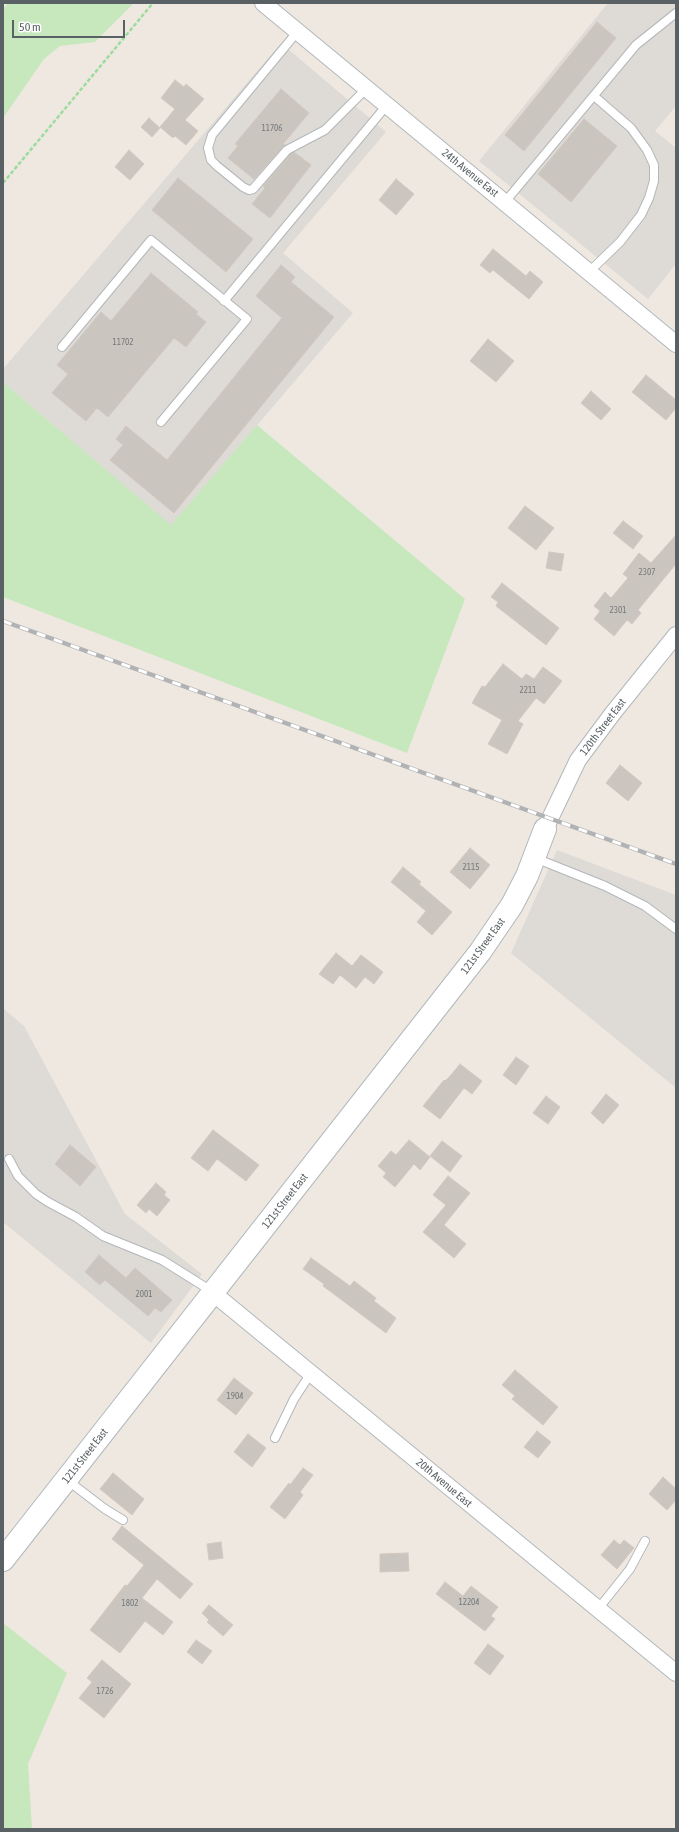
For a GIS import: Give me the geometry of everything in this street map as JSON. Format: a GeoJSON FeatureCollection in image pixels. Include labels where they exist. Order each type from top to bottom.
{"type":"FeatureCollection","features":[{"type":"Feature","properties":{"kind":"street","name":"24th Avenue East"},"geometry":{"type":"LineString","coordinates":[[263,3],[506,202],[676,344]]}},
{"type":"Feature","properties":{"kind":"street","name":"120th Street East"},"geometry":{"type":"LineString","coordinates":[[545,829],[578,760],[612,713],[676,635]]}},
{"type":"Feature","properties":{"kind":"street","name":"121st Street East"},"geometry":{"type":"LineString","coordinates":[[5,1554],[67,1479],[480,952],[512,905],[545,829]]}},
{"type":"Feature","properties":{"kind":"street","name":"20th Avenue East"},"geometry":{"type":"LineString","coordinates":[[213,1293],[676,1673]]}},
{"type":"Feature","properties":{"kind":"lane"},"geometry":{"type":"LineString","coordinates":[[506,202],[636,45],[676,13]]}},
{"type":"Feature","properties":{"kind":"lane"},"geometry":{"type":"LineString","coordinates":[[298,32],[212,135],[208,148],[211,160],[217,166],[243,187],[249,190],[253,189],[287,150],[325,130],[366,88]]}},
{"type":"Feature","properties":{"kind":"lane"},"geometry":{"type":"LineString","coordinates":[[590,272],[620,242],[641,215],[649,198],[654,180],[654,165],[647,150],[631,128],[594,96]]}},
{"type":"Feature","properties":{"kind":"lane"},"geometry":{"type":"LineString","coordinates":[[224,301],[387,105]]}},
{"type":"Feature","properties":{"kind":"lane"},"geometry":{"type":"LineString","coordinates":[[62,347],[152,240],[247,319],[161,422]]}},
{"type":"Feature","properties":{"kind":"lane"},"geometry":{"type":"LineString","coordinates":[[534,857],[606,886],[645,906],[676,929]]}},
{"type":"Feature","properties":{"kind":"lane"},"geometry":{"type":"LineString","coordinates":[[9,1158],[18,1176],[36,1194],[48,1202],[76,1217],[103,1236],[162,1260],[213,1293]]}},
{"type":"Feature","properties":{"kind":"lane"},"geometry":{"type":"LineString","coordinates":[[275,1438],[294,1400],[311,1373]]}},
{"type":"Feature","properties":{"kind":"lane"},"geometry":{"type":"LineString","coordinates":[[67,1479],[105,1509],[123,1520]]}},
{"type":"Feature","properties":{"kind":"lane"},"geometry":{"type":"LineString","coordinates":[[598,1609],[630,1569],[645,1541]]}},
{"type":"Feature","properties":{"kind":"path"},"geometry":{"type":"LineString","coordinates":[[3,183],[153,3]]}},
{"type":"Feature","properties":{"kind":"shaded area"},"geometry":{"type":"Polygon","coordinates":[[[608,3],[676,3],[676,106],[655,131],[676,148],[676,264],[648,299],[479,161],[608,3]]]}},
{"type":"Feature","properties":{"kind":"shaded area"},"geometry":{"type":"Polygon","coordinates":[[[281,43],[386,132],[283,253],[353,313],[171,526],[3,382],[3,369],[281,43]]]}},
{"type":"Feature","properties":{"kind":"shaded area"},"geometry":{"type":"Polygon","coordinates":[[[557,850],[676,895],[676,1088],[511,953],[557,850]]]}},
{"type":"Feature","properties":{"kind":"shaded area"},"geometry":{"type":"Polygon","coordinates":[[[3,1008],[24,1026],[125,1214],[202,1274],[151,1343],[3,1222],[3,1008]]]}},
{"type":"Feature","properties":{"kind":"green space"},"geometry":{"type":"Polygon","coordinates":[[[8,3],[134,3],[95,42],[60,46],[44,59],[3,118],[3,9],[8,3]]]}},
{"type":"Feature","properties":{"kind":"green space"},"geometry":{"type":"Polygon","coordinates":[[[3,382],[171,525],[257,425],[465,599],[407,753],[3,597],[3,382]]]}},
{"type":"Feature","properties":{"kind":"green space"},"geometry":{"type":"Polygon","coordinates":[[[3,1623],[67,1673],[28,1764],[32,1829],[3,1829],[3,1623]]]}},
{"type":"Feature","properties":{"kind":"building"},"geometry":{"type":"Polygon","coordinates":[[[597,22],[616,38],[524,151],[505,135],[597,22]]]}},
{"type":"Feature","properties":{"kind":"building"},"geometry":{"type":"Polygon","coordinates":[[[175,80],[184,87],[186,84],[204,99],[185,120],[198,131],[186,145],[175,136],[173,138],[160,127],[175,109],[161,98],[175,80]]]}},
{"type":"Feature","properties":{"kind":"building"},"geometry":{"type":"Polygon","coordinates":[[[281,89],[309,113],[283,144],[285,145],[254,179],[228,158],[238,146],[235,144],[281,89]]]}},
{"type":"Feature","properties":{"kind":"building"},"geometry":{"type":"Polygon","coordinates":[[[149,118],[160,128],[152,137],[141,127],[149,118]]]}},
{"type":"Feature","properties":{"kind":"building"},"geometry":{"type":"Polygon","coordinates":[[[584,119],[617,146],[571,202],[538,174],[584,119]]]}},
{"type":"Feature","properties":{"kind":"building"},"geometry":{"type":"Polygon","coordinates":[[[129,150],[144,164],[130,180],[115,167],[129,150]]]}},
{"type":"Feature","properties":{"kind":"building"},"geometry":{"type":"Polygon","coordinates":[[[294,152],[311,165],[270,218],[252,204],[265,188],[263,186],[290,154],[294,152]]]}},
{"type":"Feature","properties":{"kind":"building"},"geometry":{"type":"Polygon","coordinates":[[[178,178],[253,239],[226,272],[152,210],[178,178]]]}},
{"type":"Feature","properties":{"kind":"building"},"geometry":{"type":"Polygon","coordinates":[[[396,179],[414,194],[396,215],[379,200],[396,179]]]}},
{"type":"Feature","properties":{"kind":"building"},"geometry":{"type":"Polygon","coordinates":[[[493,249],[526,276],[530,271],[543,282],[529,299],[493,270],[490,273],[480,265],[493,249]]]}},
{"type":"Feature","properties":{"kind":"building"},"geometry":{"type":"Polygon","coordinates":[[[281,265],[295,277],[291,282],[334,317],[174,513],[110,460],[123,445],[116,439],[126,426],[167,460],[282,318],[256,296],[281,265]]]}},
{"type":"Feature","properties":{"kind":"building"},"geometry":{"type":"Polygon","coordinates":[[[151,273],[198,312],[196,314],[206,322],[186,347],[174,338],[108,417],[97,408],[86,421],[52,393],[68,374],[57,365],[101,312],[111,321],[151,273]]]}},
{"type":"Feature","properties":{"kind":"building"},"geometry":{"type":"Polygon","coordinates":[[[488,339],[514,361],[496,382],[470,361],[488,339]]]}},
{"type":"Feature","properties":{"kind":"building"},"geometry":{"type":"Polygon","coordinates":[[[646,375],[676,400],[676,408],[666,420],[632,392],[646,375]]]}},
{"type":"Feature","properties":{"kind":"building"},"geometry":{"type":"Polygon","coordinates":[[[591,391],[611,409],[601,420],[581,403],[591,391]]]}},
{"type":"Feature","properties":{"kind":"building"},"geometry":{"type":"Polygon","coordinates":[[[525,506],[554,528],[536,550],[508,528],[525,506]]]}},
{"type":"Feature","properties":{"kind":"building"},"geometry":{"type":"Polygon","coordinates":[[[623,521],[643,536],[633,549],[613,533],[623,521]]]}},
{"type":"Feature","properties":{"kind":"building"},"geometry":{"type":"Polygon","coordinates":[[[676,535],[676,564],[638,610],[641,613],[632,624],[627,620],[614,636],[594,619],[600,611],[594,606],[605,592],[611,598],[628,578],[623,574],[639,553],[651,563],[676,535]]]}},
{"type":"Feature","properties":{"kind":"building"},"geometry":{"type":"Polygon","coordinates":[[[549,552],[564,554],[561,571],[546,568],[549,552]]]}},
{"type":"Feature","properties":{"kind":"building"},"geometry":{"type":"Polygon","coordinates":[[[502,583],[559,628],[546,645],[496,606],[498,602],[491,597],[502,583]]]}},
{"type":"Feature","properties":{"kind":"building"},"geometry":{"type":"Polygon","coordinates":[[[503,664],[522,679],[526,674],[534,679],[543,667],[562,681],[544,704],[536,698],[518,721],[523,724],[507,754],[488,744],[502,720],[472,703],[482,686],[485,687],[503,664]]]}},
{"type":"Feature","properties":{"kind":"building"},"geometry":{"type":"Polygon","coordinates":[[[620,765],[642,783],[628,801],[606,783],[620,765]]]}},
{"type":"Feature","properties":{"kind":"building"},"geometry":{"type":"Polygon","coordinates":[[[470,848],[490,865],[470,889],[450,872],[470,848]]]}},
{"type":"Feature","properties":{"kind":"building"},"geometry":{"type":"Polygon","coordinates":[[[403,867],[421,882],[419,884],[452,912],[432,935],[417,922],[426,911],[391,882],[403,867]]]}},
{"type":"Feature","properties":{"kind":"building"},"geometry":{"type":"Polygon","coordinates":[[[336,953],[352,966],[361,955],[383,972],[374,984],[365,977],[356,988],[340,975],[333,984],[319,974],[336,953]]]}},
{"type":"Feature","properties":{"kind":"building"},"geometry":{"type":"Polygon","coordinates":[[[516,1057],[529,1066],[516,1085],[503,1075],[516,1057]]]}},
{"type":"Feature","properties":{"kind":"building"},"geometry":{"type":"Polygon","coordinates":[[[460,1064],[482,1081],[472,1094],[464,1088],[440,1119],[423,1106],[444,1080],[445,1081],[451,1075],[460,1064]]]}},
{"type":"Feature","properties":{"kind":"building"},"geometry":{"type":"Polygon","coordinates":[[[606,1094],[619,1105],[603,1124],[591,1113],[606,1094]]]}},
{"type":"Feature","properties":{"kind":"building"},"geometry":{"type":"Polygon","coordinates":[[[546,1096],[560,1107],[548,1124],[533,1113],[546,1096]]]}},
{"type":"Feature","properties":{"kind":"building"},"geometry":{"type":"Polygon","coordinates":[[[213,1130],[259,1165],[246,1181],[217,1159],[208,1171],[191,1158],[213,1130]]]}},
{"type":"Feature","properties":{"kind":"building"},"geometry":{"type":"Polygon","coordinates":[[[409,1140],[430,1157],[420,1170],[414,1164],[395,1187],[383,1177],[386,1173],[378,1166],[391,1151],[396,1155],[409,1140]]]}},
{"type":"Feature","properties":{"kind":"building"},"geometry":{"type":"Polygon","coordinates":[[[442,1141],[462,1156],[450,1172],[430,1156],[442,1141]]]}},
{"type":"Feature","properties":{"kind":"building"},"geometry":{"type":"Polygon","coordinates":[[[70,1145],[96,1167],[80,1186],[55,1164],[70,1145]]]}},
{"type":"Feature","properties":{"kind":"building"},"geometry":{"type":"Polygon","coordinates":[[[448,1176],[470,1193],[444,1225],[466,1244],[454,1258],[423,1232],[446,1205],[433,1195],[448,1176]]]}},
{"type":"Feature","properties":{"kind":"building"},"geometry":{"type":"Polygon","coordinates":[[[156,1183],[166,1192],[164,1195],[170,1200],[157,1216],[149,1209],[146,1213],[137,1205],[156,1183]]]}},
{"type":"Feature","properties":{"kind":"building"},"geometry":{"type":"Polygon","coordinates":[[[99,1255],[126,1278],[135,1268],[172,1300],[161,1312],[155,1308],[148,1316],[105,1280],[100,1285],[85,1272],[99,1255]]]}},
{"type":"Feature","properties":{"kind":"building"},"geometry":{"type":"Polygon","coordinates":[[[311,1258],[350,1286],[354,1281],[376,1298],[374,1301],[396,1318],[386,1333],[323,1286],[324,1284],[303,1269],[311,1258]]]}},
{"type":"Feature","properties":{"kind":"building"},"geometry":{"type":"Polygon","coordinates":[[[515,1370],[558,1407],[543,1425],[512,1399],[515,1396],[502,1385],[515,1370]]]}},
{"type":"Feature","properties":{"kind":"building"},"geometry":{"type":"Polygon","coordinates":[[[234,1378],[253,1393],[236,1415],[217,1400],[234,1378]]]}},
{"type":"Feature","properties":{"kind":"building"},"geometry":{"type":"Polygon","coordinates":[[[537,1431],[551,1442],[538,1458],[524,1447],[537,1431]]]}},
{"type":"Feature","properties":{"kind":"building"},"geometry":{"type":"Polygon","coordinates":[[[248,1434],[266,1448],[252,1467],[234,1452],[248,1434]]]}},
{"type":"Feature","properties":{"kind":"building"},"geometry":{"type":"Polygon","coordinates":[[[303,1468],[313,1475],[300,1492],[303,1495],[285,1519],[270,1507],[303,1468]]]}},
{"type":"Feature","properties":{"kind":"building"},"geometry":{"type":"Polygon","coordinates":[[[113,1473],[144,1499],[132,1515],[100,1489],[113,1473]]]}},
{"type":"Feature","properties":{"kind":"building"},"geometry":{"type":"Polygon","coordinates":[[[663,1477],[676,1489],[676,1500],[667,1510],[649,1494],[663,1477]]]}},
{"type":"Feature","properties":{"kind":"building"},"geometry":{"type":"Polygon","coordinates":[[[122,1526],[193,1584],[180,1599],[157,1579],[142,1598],[173,1622],[163,1635],[145,1621],[120,1653],[90,1630],[125,1585],[127,1586],[144,1565],[112,1539],[122,1526]]]}},
{"type":"Feature","properties":{"kind":"building"},"geometry":{"type":"Polygon","coordinates":[[[614,1540],[620,1545],[624,1540],[634,1548],[617,1569],[601,1555],[614,1540]]]}},
{"type":"Feature","properties":{"kind":"building"},"geometry":{"type":"Polygon","coordinates":[[[221,1542],[223,1558],[209,1560],[207,1544],[221,1542]]]}},
{"type":"Feature","properties":{"kind":"building"},"geometry":{"type":"Polygon","coordinates":[[[408,1553],[409,1571],[380,1572],[380,1554],[408,1553]]]}},
{"type":"Feature","properties":{"kind":"building"},"geometry":{"type":"Polygon","coordinates":[[[445,1582],[463,1596],[471,1586],[498,1607],[491,1616],[495,1619],[485,1631],[436,1594],[445,1582]]]}},
{"type":"Feature","properties":{"kind":"building"},"geometry":{"type":"Polygon","coordinates":[[[209,1605],[233,1625],[223,1636],[207,1622],[209,1620],[202,1613],[209,1605]]]}},
{"type":"Feature","properties":{"kind":"building"},"geometry":{"type":"Polygon","coordinates":[[[196,1640],[212,1651],[202,1664],[187,1652],[196,1640]]]}},
{"type":"Feature","properties":{"kind":"building"},"geometry":{"type":"Polygon","coordinates":[[[488,1644],[504,1656],[490,1675],[474,1663],[488,1644]]]}},
{"type":"Feature","properties":{"kind":"building"},"geometry":{"type":"Polygon","coordinates":[[[102,1660],[131,1684],[104,1718],[79,1698],[92,1682],[87,1678],[102,1660]]]}},
{"type":"Feature","properties":{"kind":"railway"},"geometry":{"type":"LineString","coordinates":[[3,621],[676,864]]}}]}
